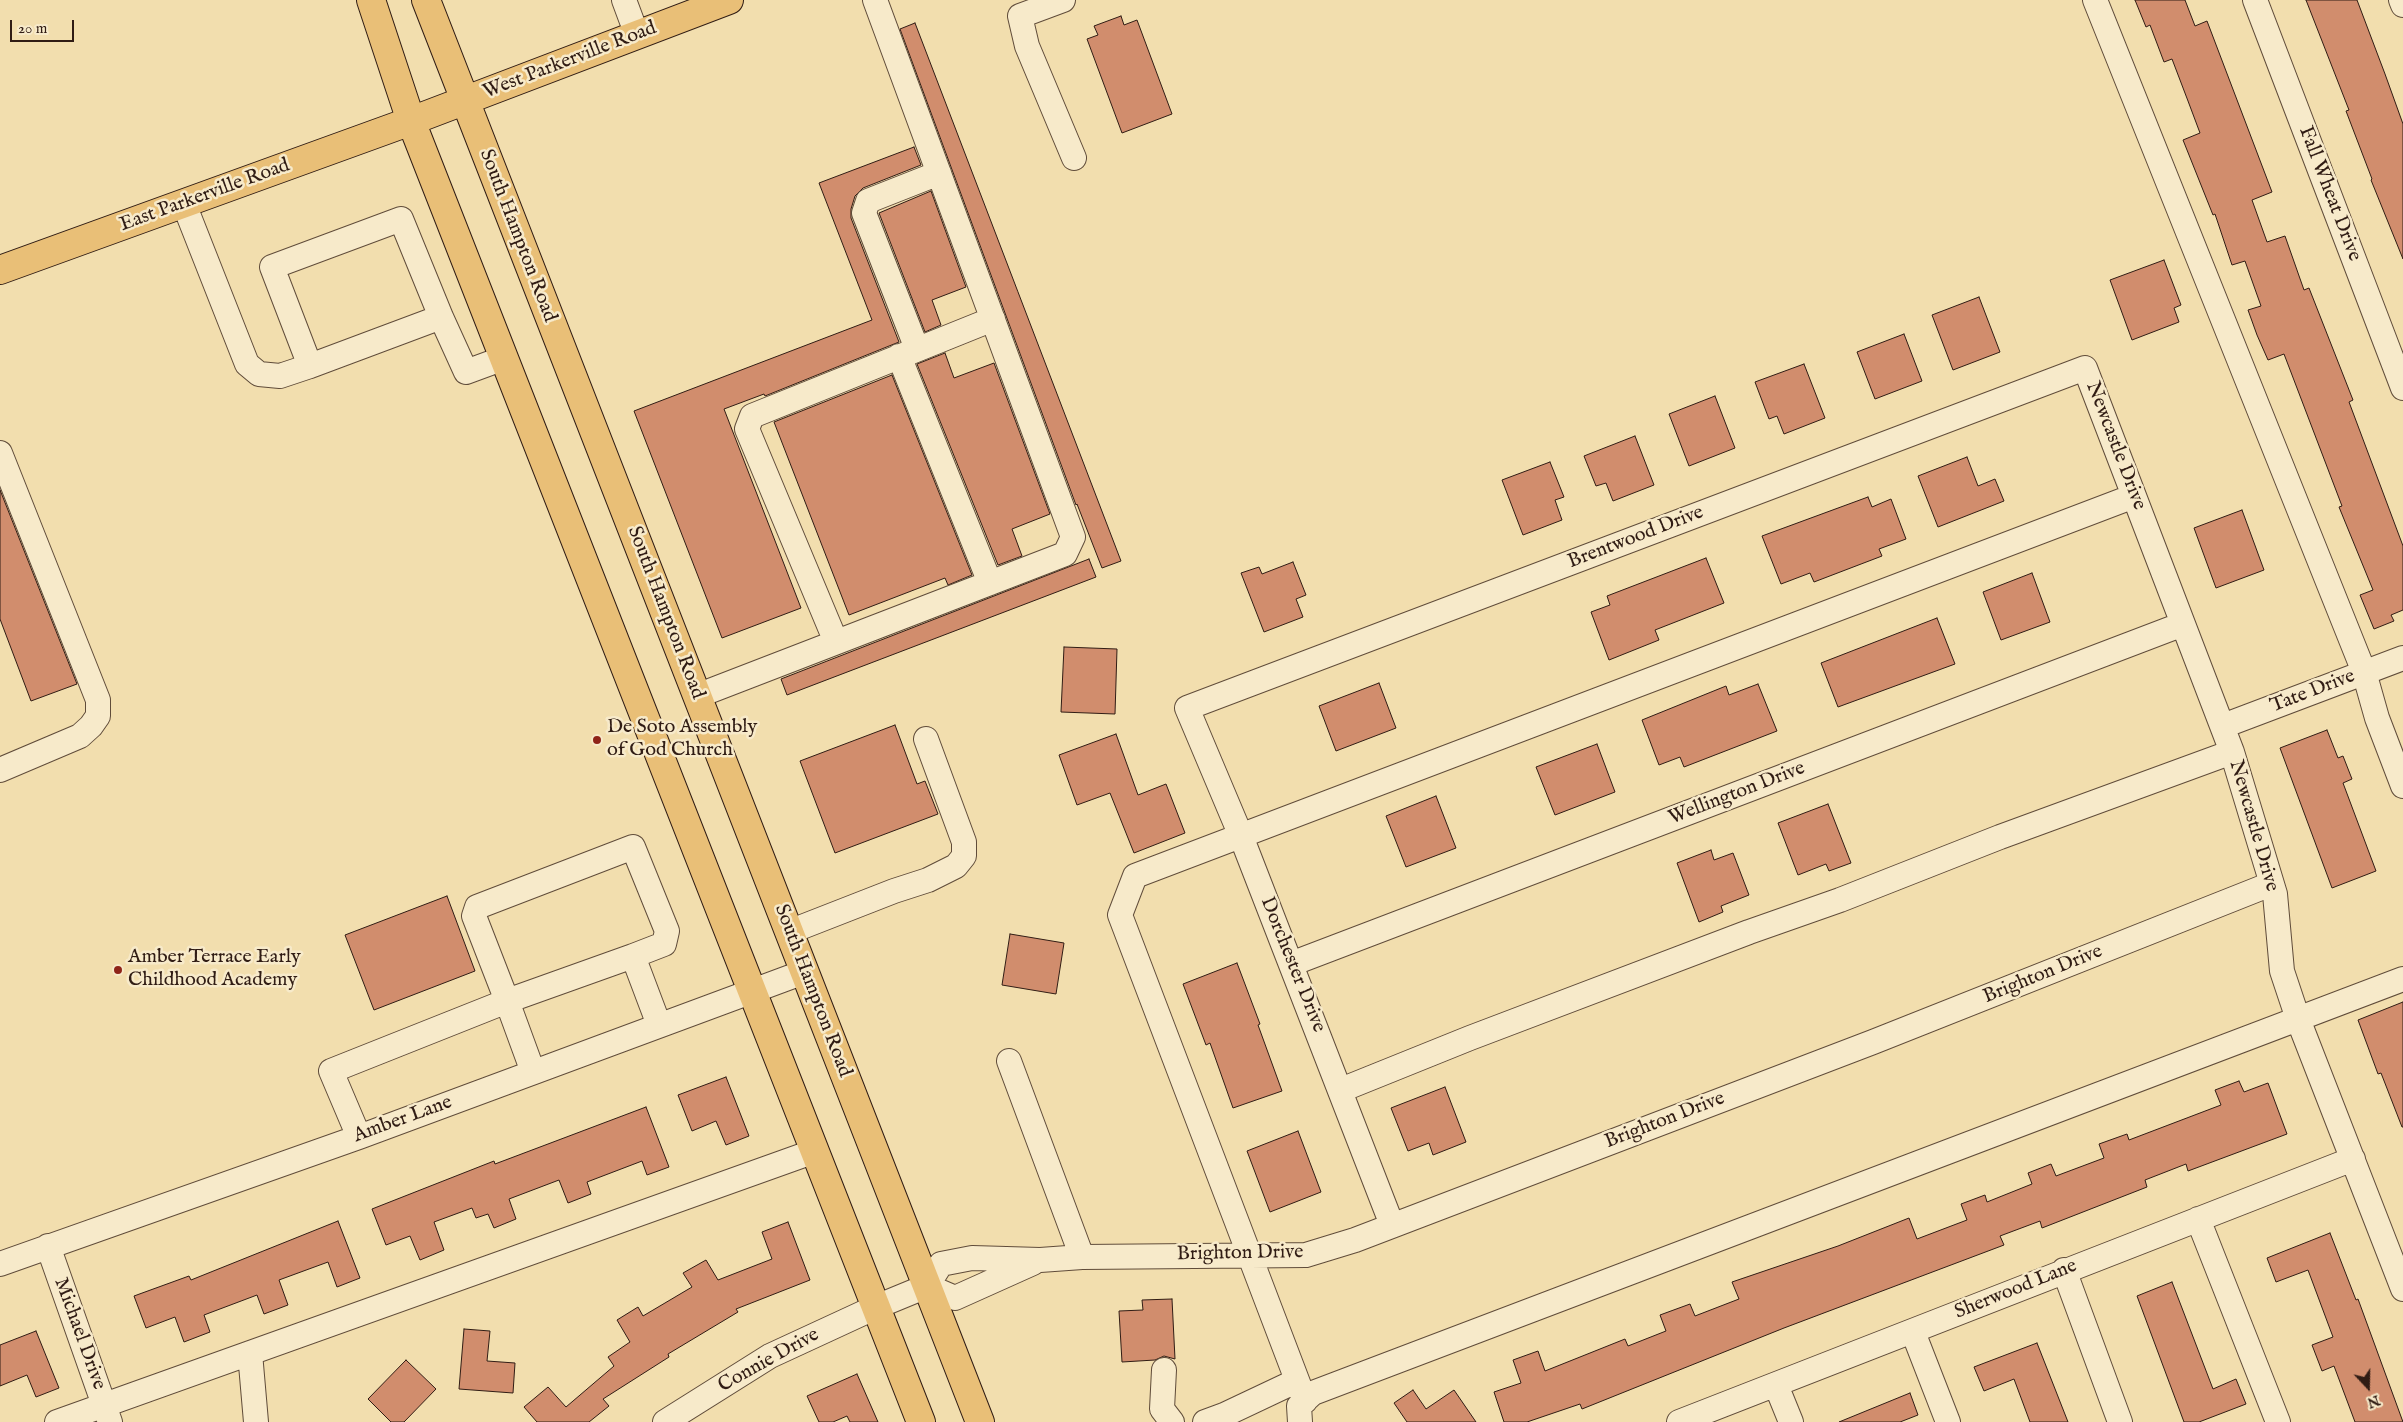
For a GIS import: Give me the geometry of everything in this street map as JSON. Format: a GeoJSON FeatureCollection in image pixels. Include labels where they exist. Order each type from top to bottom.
{"type":"FeatureCollection","features":[{"type":"Feature","properties":{"kind":"main road"},"geometry":{"type":"LineString","coordinates":[[370,0],[411,121],[921,1422]]}},
{"type":"Feature","properties":{"kind":"main road","name":"South Hampton Road"},"geometry":{"type":"LineString","coordinates":[[426,0],[980,1422]]}},
{"type":"Feature","properties":{"kind":"main road","name":"West Parkerville Road"},"geometry":{"type":"LineString","coordinates":[[411,121],[729,0]]}},
{"type":"Feature","properties":{"kind":"main road","name":"East Parkerville Road"},"geometry":{"type":"LineString","coordinates":[[0,270],[411,121]]}},
{"type":"Feature","properties":{"kind":"street"},"geometry":{"type":"LineString","coordinates":[[624,0],[637,35]]}},
{"type":"Feature","properties":{"kind":"street"},"geometry":{"type":"LineString","coordinates":[[697,696],[1065,554],[1073,537],[875,0]]}},
{"type":"Feature","properties":{"kind":"street"},"geometry":{"type":"LineString","coordinates":[[1063,0],[1016,8],[1027,46],[1074,158]]}},
{"type":"Feature","properties":{"kind":"street"},"geometry":{"type":"LineString","coordinates":[[2094,0],[2364,672],[2377,718],[2403,786]]}},
{"type":"Feature","properties":{"kind":"street","name":"Fall Wheat Drive"},"geometry":{"type":"LineString","coordinates":[[2255,0],[2403,388]]}},
{"type":"Feature","properties":{"kind":"street"},"geometry":{"type":"LineString","coordinates":[[2401,0],[2403,6]]}},
{"type":"Feature","properties":{"kind":"street"},"geometry":{"type":"LineString","coordinates":[[939,173],[868,201],[864,212],[908,353],[990,582]]}},
{"type":"Feature","properties":{"kind":"street"},"geometry":{"type":"LineString","coordinates":[[184,204],[247,364],[259,374],[280,376],[441,317]]}},
{"type":"Feature","properties":{"kind":"street"},"geometry":{"type":"LineString","coordinates":[[310,366],[272,267],[401,219],[441,317],[466,372],[504,358]]}},
{"type":"Feature","properties":{"kind":"street"},"geometry":{"type":"LineString","coordinates":[[836,642],[747,429],[752,416],[993,319]]}},
{"type":"Feature","properties":{"kind":"street","name":"Newcastle Drive"},"geometry":{"type":"LineString","coordinates":[[2086,368],[2232,752],[2275,894],[2282,971],[2298,1019],[2403,1289]]}},
{"type":"Feature","properties":{"kind":"street","name":"Brentwood Drive"},"geometry":{"type":"LineString","coordinates":[[1187,708],[2086,368]]}},
{"type":"Feature","properties":{"kind":"street"},"geometry":{"type":"LineString","coordinates":[[0,453],[98,700],[98,716],[80,736],[0,770]]}},
{"type":"Feature","properties":{"kind":"street"},"geometry":{"type":"LineString","coordinates":[[1300,1401],[1250,1255],[1120,915],[1135,876],[2134,496]]}},
{"type":"Feature","properties":{"kind":"street","name":"Wellington Drive"},"geometry":{"type":"LineString","coordinates":[[1291,964],[2183,624]]}},
{"type":"Feature","properties":{"kind":"street","name":"Tate Drive"},"geometry":{"type":"LineString","coordinates":[[2223,726],[2403,658]]}},
{"type":"Feature","properties":{"kind":"street","name":"Dorchester Drive"},"geometry":{"type":"LineString","coordinates":[[1187,708],[1241,836],[1392,1225]]}},
{"type":"Feature","properties":{"kind":"street"},"geometry":{"type":"LineString","coordinates":[[789,932],[894,891],[928,880],[956,866],[964,856],[964,842],[926,739]]}},
{"type":"Feature","properties":{"kind":"street"},"geometry":{"type":"LineString","coordinates":[[1341,1090],[1470,1038],[1749,932],[1840,900],[2009,834],[2232,752]]}},
{"type":"Feature","properties":{"kind":"street"},"geometry":{"type":"LineString","coordinates":[[359,1137],[331,1071],[507,1001],[664,944],[667,931],[633,847],[477,907],[474,916],[507,1001],[534,1072]]}},
{"type":"Feature","properties":{"kind":"street","name":"Brighton Drive"},"geometry":{"type":"LineString","coordinates":[[1040,1260],[955,1298],[927,1286],[941,1264],[972,1258],[1040,1260],[1082,1257],[1306,1255],[1392,1225],[1874,1042],[2271,884]]}},
{"type":"Feature","properties":{"kind":"street"},"geometry":{"type":"LineString","coordinates":[[633,956],[659,1025]]}},
{"type":"Feature","properties":{"kind":"street","name":"Amber Lane"},"geometry":{"type":"LineString","coordinates":[[0,1264],[359,1137],[804,972]]}},
{"type":"Feature","properties":{"kind":"street"},"geometry":{"type":"LineString","coordinates":[[1205,1422],[1224,1415],[1300,1401],[1313,1393],[2403,979]]}},
{"type":"Feature","properties":{"kind":"street"},"geometry":{"type":"LineString","coordinates":[[1009,1060],[1082,1257]]}},
{"type":"Feature","properties":{"kind":"street"},"geometry":{"type":"LineString","coordinates":[[57,1422],[107,1414],[250,1353],[815,1151]]}},
{"type":"Feature","properties":{"kind":"street","name":"Sherwood Lane"},"geometry":{"type":"LineString","coordinates":[[1679,1422],[2352,1159]]}},
{"type":"Feature","properties":{"kind":"street"},"geometry":{"type":"LineString","coordinates":[[2198,1219],[2278,1422]]}},
{"type":"Feature","properties":{"kind":"street","name":"Michael Drive"},"geometry":{"type":"LineString","coordinates":[[48,1246],[107,1414]]}},
{"type":"Feature","properties":{"kind":"street"},"geometry":{"type":"LineString","coordinates":[[2064,1270],[2120,1422]]}},
{"type":"Feature","properties":{"kind":"street","name":"Connie Drive"},"geometry":{"type":"LineString","coordinates":[[665,1422],[770,1356],[876,1307],[927,1286]]}},
{"type":"Feature","properties":{"kind":"street"},"geometry":{"type":"LineString","coordinates":[[1912,1332],[1948,1422]]}},
{"type":"Feature","properties":{"kind":"street"},"geometry":{"type":"LineString","coordinates":[[250,1353],[256,1422]]}},
{"type":"Feature","properties":{"kind":"street"},"geometry":{"type":"LineString","coordinates":[[1164,1370],[1162,1409],[1172,1422]]}},
{"type":"Feature","properties":{"kind":"street"},"geometry":{"type":"LineString","coordinates":[[1776,1385],[1790,1422]]}},
{"type":"Feature","properties":{"kind":"building"},"geometry":{"type":"Polygon","coordinates":[[[2135,0],[2185,0],[2195,26],[2207,21],[2272,192],[2252,200],[2267,242],[2285,236],[2304,290],[2309,288],[2353,400],[2349,402],[2403,546],[2403,610],[2391,615],[2394,621],[2374,629],[2360,595],[2373,590],[2339,507],[2342,506],[2284,354],[2268,360],[2257,335],[2248,310],[2261,306],[2245,261],[2232,265],[2215,214],[2213,215],[2183,140],[2200,133],[2172,59],[2164,62],[2150,25],[2146,27],[2135,0]]]}},
{"type":"Feature","properties":{"kind":"building"},"geometry":{"type":"Polygon","coordinates":[[[2306,0],[2357,0],[2385,74],[2403,124],[2403,259],[2371,180],[2346,111],[2349,110],[2306,0]]]}},
{"type":"Feature","properties":{"kind":"building"},"geometry":{"type":"Polygon","coordinates":[[[1121,16],[1124,25],[1137,20],[1172,114],[1122,133],[1087,39],[1098,35],[1094,26],[1121,16]]]}},
{"type":"Feature","properties":{"kind":"building"},"geometry":{"type":"Polygon","coordinates":[[[915,23],[1121,561],[1102,568],[1076,505],[900,29],[915,23]]]}},
{"type":"Feature","properties":{"kind":"building"},"geometry":{"type":"Polygon","coordinates":[[[914,147],[921,165],[863,188],[855,196],[851,209],[851,218],[899,342],[765,396],[764,394],[724,409],[801,608],[722,638],[634,411],[872,320],[819,183],[914,147]]]}},
{"type":"Feature","properties":{"kind":"building"},"geometry":{"type":"Polygon","coordinates":[[[931,191],[966,287],[932,300],[941,325],[925,332],[879,213],[931,191]]]}},
{"type":"Feature","properties":{"kind":"building"},"geometry":{"type":"Polygon","coordinates":[[[2164,260],[2181,305],[2174,308],[2179,322],[2132,340],[2110,280],[2164,260]]]}},
{"type":"Feature","properties":{"kind":"building"},"geometry":{"type":"Polygon","coordinates":[[[1979,297],[2000,352],[1953,370],[1932,315],[1979,297]]]}},
{"type":"Feature","properties":{"kind":"building"},"geometry":{"type":"Polygon","coordinates":[[[1904,334],[1922,381],[1875,399],[1857,352],[1904,334]]]}},
{"type":"Feature","properties":{"kind":"building"},"geometry":{"type":"Polygon","coordinates":[[[945,353],[954,378],[994,363],[1050,514],[1012,529],[1022,556],[998,565],[917,364],[945,353]]]}},
{"type":"Feature","properties":{"kind":"building"},"geometry":{"type":"Polygon","coordinates":[[[1804,364],[1825,418],[1784,434],[1777,416],[1769,419],[1755,382],[1804,364]]]}},
{"type":"Feature","properties":{"kind":"building"},"geometry":{"type":"Polygon","coordinates":[[[892,375],[972,575],[948,585],[945,578],[849,615],[774,422],[892,375]]]}},
{"type":"Feature","properties":{"kind":"building"},"geometry":{"type":"Polygon","coordinates":[[[1715,396],[1735,448],[1689,466],[1669,414],[1715,396]]]}},
{"type":"Feature","properties":{"kind":"building"},"geometry":{"type":"Polygon","coordinates":[[[1635,436],[1654,485],[1613,501],[1606,483],[1596,486],[1584,456],[1635,436]]]}},
{"type":"Feature","properties":{"kind":"building"},"geometry":{"type":"Polygon","coordinates":[[[1967,457],[1978,486],[1995,479],[2004,501],[1938,527],[1918,476],[1967,457]]]}},
{"type":"Feature","properties":{"kind":"building"},"geometry":{"type":"Polygon","coordinates":[[[1550,462],[1564,497],[1555,500],[1562,520],[1523,535],[1502,480],[1550,462]]]}},
{"type":"Feature","properties":{"kind":"building"},"geometry":{"type":"Polygon","coordinates":[[[0,490],[77,684],[31,701],[0,619],[0,490]]]}},
{"type":"Feature","properties":{"kind":"building"},"geometry":{"type":"Polygon","coordinates":[[[1868,497],[1872,507],[1891,499],[1906,539],[1879,549],[1882,556],[1814,582],[1810,573],[1781,584],[1762,536],[1868,497]]]}},
{"type":"Feature","properties":{"kind":"building"},"geometry":{"type":"Polygon","coordinates":[[[2242,510],[2264,570],[2216,588],[2194,528],[2242,510]]]}},
{"type":"Feature","properties":{"kind":"building"},"geometry":{"type":"Polygon","coordinates":[[[1706,558],[1724,603],[1655,630],[1659,640],[1609,660],[1591,612],[1610,605],[1607,596],[1706,558]]]}},
{"type":"Feature","properties":{"kind":"building"},"geometry":{"type":"Polygon","coordinates":[[[1089,559],[1096,577],[787,695],[781,679],[1089,559]]]}},
{"type":"Feature","properties":{"kind":"building"},"geometry":{"type":"Polygon","coordinates":[[[1293,562],[1306,595],[1296,599],[1303,617],[1264,632],[1241,573],[1259,567],[1262,574],[1293,562]]]}},
{"type":"Feature","properties":{"kind":"building"},"geometry":{"type":"Polygon","coordinates":[[[2032,573],[2050,622],[2001,640],[1983,592],[2032,573]]]}},
{"type":"Feature","properties":{"kind":"building"},"geometry":{"type":"Polygon","coordinates":[[[1937,618],[1955,664],[1838,707],[1821,663],[1937,618]]]}},
{"type":"Feature","properties":{"kind":"building"},"geometry":{"type":"Polygon","coordinates":[[[1064,647],[1117,649],[1115,714],[1061,712],[1064,647]]]}},
{"type":"Feature","properties":{"kind":"building"},"geometry":{"type":"Polygon","coordinates":[[[1379,683],[1396,728],[1336,751],[1319,706],[1379,683]]]}},
{"type":"Feature","properties":{"kind":"building"},"geometry":{"type":"Polygon","coordinates":[[[1758,684],[1777,731],[1684,767],[1680,757],[1659,765],[1642,720],[1726,686],[1729,695],[1758,684]]]}},
{"type":"Feature","properties":{"kind":"building"},"geometry":{"type":"Polygon","coordinates":[[[895,725],[917,784],[925,781],[938,814],[835,853],[800,761],[895,725]]]}},
{"type":"Feature","properties":{"kind":"building"},"geometry":{"type":"Polygon","coordinates":[[[2327,730],[2338,758],[2343,756],[2352,779],[2343,783],[2376,871],[2332,888],[2280,748],[2327,730]]]}},
{"type":"Feature","properties":{"kind":"building"},"geometry":{"type":"Polygon","coordinates":[[[1116,734],[1138,795],[1166,784],[1185,833],[1134,853],[1110,793],[1077,805],[1059,755],[1116,734]]]}},
{"type":"Feature","properties":{"kind":"building"},"geometry":{"type":"Polygon","coordinates":[[[1597,744],[1615,792],[1555,815],[1536,767],[1597,744]]]}},
{"type":"Feature","properties":{"kind":"building"},"geometry":{"type":"Polygon","coordinates":[[[1436,796],[1456,848],[1406,867],[1386,816],[1436,796]]]}},
{"type":"Feature","properties":{"kind":"building"},"geometry":{"type":"Polygon","coordinates":[[[1828,804],[1851,863],[1829,871],[1826,864],[1798,875],[1778,823],[1828,804]]]}},
{"type":"Feature","properties":{"kind":"building"},"geometry":{"type":"Polygon","coordinates":[[[1711,850],[1714,860],[1733,853],[1749,895],[1721,906],[1723,912],[1699,922],[1677,863],[1711,850]]]}},
{"type":"Feature","properties":{"kind":"building"},"geometry":{"type":"Polygon","coordinates":[[[447,896],[475,971],[374,1010],[345,935],[447,896]]]}},
{"type":"Feature","properties":{"kind":"building"},"geometry":{"type":"Polygon","coordinates":[[[1010,934],[1064,943],[1056,994],[1002,985],[1010,934]]]}},
{"type":"Feature","properties":{"kind":"building"},"geometry":{"type":"Polygon","coordinates":[[[1237,963],[1282,1091],[1233,1108],[1210,1043],[1206,1045],[1183,984],[1237,963]]]}},
{"type":"Feature","properties":{"kind":"building"},"geometry":{"type":"Polygon","coordinates":[[[2403,1002],[2402,1127],[2381,1073],[2378,1074],[2358,1020],[2403,1002]]]}},
{"type":"Feature","properties":{"kind":"building"},"geometry":{"type":"Polygon","coordinates":[[[726,1077],[749,1136],[726,1145],[716,1121],[692,1131],[678,1095],[726,1077]]]}},
{"type":"Feature","properties":{"kind":"building"},"geometry":{"type":"Polygon","coordinates":[[[2239,1081],[2244,1092],[2268,1083],[2287,1134],[2188,1171],[2186,1164],[2145,1180],[2147,1187],[2042,1228],[2040,1221],[2000,1236],[2004,1245],[1784,1328],[1582,1409],[1580,1404],[1527,1422],[1504,1422],[1494,1392],[1521,1383],[1513,1360],[1538,1351],[1545,1371],[1625,1339],[1628,1346],[1666,1331],[1660,1315],[1690,1304],[1695,1316],[1739,1299],[1732,1282],[1838,1246],[1909,1218],[1917,1239],[1967,1220],[1961,1204],[1985,1195],[1987,1202],[2032,1184],[2028,1173],[2051,1164],[2056,1176],[2104,1158],[2099,1144],[2127,1134],[2129,1140],[2221,1105],[2215,1090],[2239,1081]]]}},
{"type":"Feature","properties":{"kind":"building"},"geometry":{"type":"Polygon","coordinates":[[[1445,1087],[1466,1142],[1433,1155],[1429,1143],[1408,1151],[1391,1108],[1445,1087]]]}},
{"type":"Feature","properties":{"kind":"building"},"geometry":{"type":"Polygon","coordinates":[[[646,1107],[669,1167],[647,1175],[642,1161],[587,1182],[591,1194],[568,1203],[559,1180],[509,1199],[516,1219],[494,1228],[488,1214],[476,1218],[472,1208],[434,1222],[444,1250],[420,1260],[410,1236],[386,1245],[372,1209],[494,1161],[495,1164],[646,1107]]]}},
{"type":"Feature","properties":{"kind":"building"},"geometry":{"type":"Polygon","coordinates":[[[1298,1131],[1321,1192],[1270,1212],[1247,1151],[1298,1131]]]}},
{"type":"Feature","properties":{"kind":"building"},"geometry":{"type":"Polygon","coordinates":[[[338,1221],[360,1278],[337,1287],[328,1262],[279,1280],[288,1305],[264,1314],[257,1295],[204,1315],[210,1332],[184,1342],[175,1317],[146,1328],[134,1296],[189,1276],[191,1280],[338,1221]]]}},
{"type":"Feature","properties":{"kind":"building"},"geometry":{"type":"Polygon","coordinates":[[[788,1222],[810,1280],[736,1309],[738,1312],[668,1354],[669,1357],[603,1399],[609,1406],[589,1422],[537,1422],[524,1407],[548,1387],[566,1407],[614,1366],[608,1357],[630,1342],[617,1320],[638,1307],[643,1316],[692,1287],[683,1273],[706,1260],[718,1280],[772,1259],[762,1232],[788,1222]]]}},
{"type":"Feature","properties":{"kind":"building"},"geometry":{"type":"Polygon","coordinates":[[[2330,1233],[2356,1300],[2358,1299],[2403,1422],[2355,1422],[2334,1366],[2322,1371],[2312,1345],[2333,1337],[2308,1270],[2276,1282],[2267,1258],[2330,1233]]]}},
{"type":"Feature","properties":{"kind":"building"},"geometry":{"type":"Polygon","coordinates":[[[2172,1282],[2213,1389],[2236,1379],[2246,1404],[2199,1422],[2184,1422],[2137,1296],[2172,1282]]]}},
{"type":"Feature","properties":{"kind":"building"},"geometry":{"type":"Polygon","coordinates":[[[1172,1299],[1175,1359],[1164,1356],[1155,1360],[1122,1362],[1119,1311],[1143,1310],[1142,1300],[1172,1299]]]}},
{"type":"Feature","properties":{"kind":"building"},"geometry":{"type":"Polygon","coordinates":[[[464,1329],[490,1331],[487,1361],[515,1363],[513,1393],[459,1389],[464,1329]]]}},
{"type":"Feature","properties":{"kind":"building"},"geometry":{"type":"Polygon","coordinates":[[[36,1331],[59,1388],[36,1397],[27,1375],[0,1386],[0,1345],[36,1331]]]}},
{"type":"Feature","properties":{"kind":"building"},"geometry":{"type":"Polygon","coordinates":[[[2037,1343],[2068,1422],[2030,1422],[2014,1379],[1984,1391],[1974,1367],[2037,1343]]]}},
{"type":"Feature","properties":{"kind":"building"},"geometry":{"type":"Polygon","coordinates":[[[406,1360],[436,1389],[404,1422],[391,1422],[368,1399],[406,1360]]]}},
{"type":"Feature","properties":{"kind":"building"},"geometry":{"type":"Polygon","coordinates":[[[857,1374],[878,1422],[850,1422],[847,1416],[833,1422],[819,1422],[807,1396],[857,1374]]]}},
{"type":"Feature","properties":{"kind":"building"},"geometry":{"type":"Polygon","coordinates":[[[1413,1390],[1426,1409],[1454,1390],[1476,1422],[1407,1422],[1394,1403],[1413,1390]]]}},
{"type":"Feature","properties":{"kind":"building"},"geometry":{"type":"Polygon","coordinates":[[[1910,1393],[1918,1415],[1900,1422],[1839,1422],[1910,1393]]]}},
{"type":"Feature","properties":{"kind":"place","name":"De Soto Assembly of God Church"},"geometry":{"type":"Point","coordinates":[597,740]}},
{"type":"Feature","properties":{"kind":"place","name":"Amber Terrace Early Childhood Academy"},"geometry":{"type":"Point","coordinates":[118,970]}}]}
